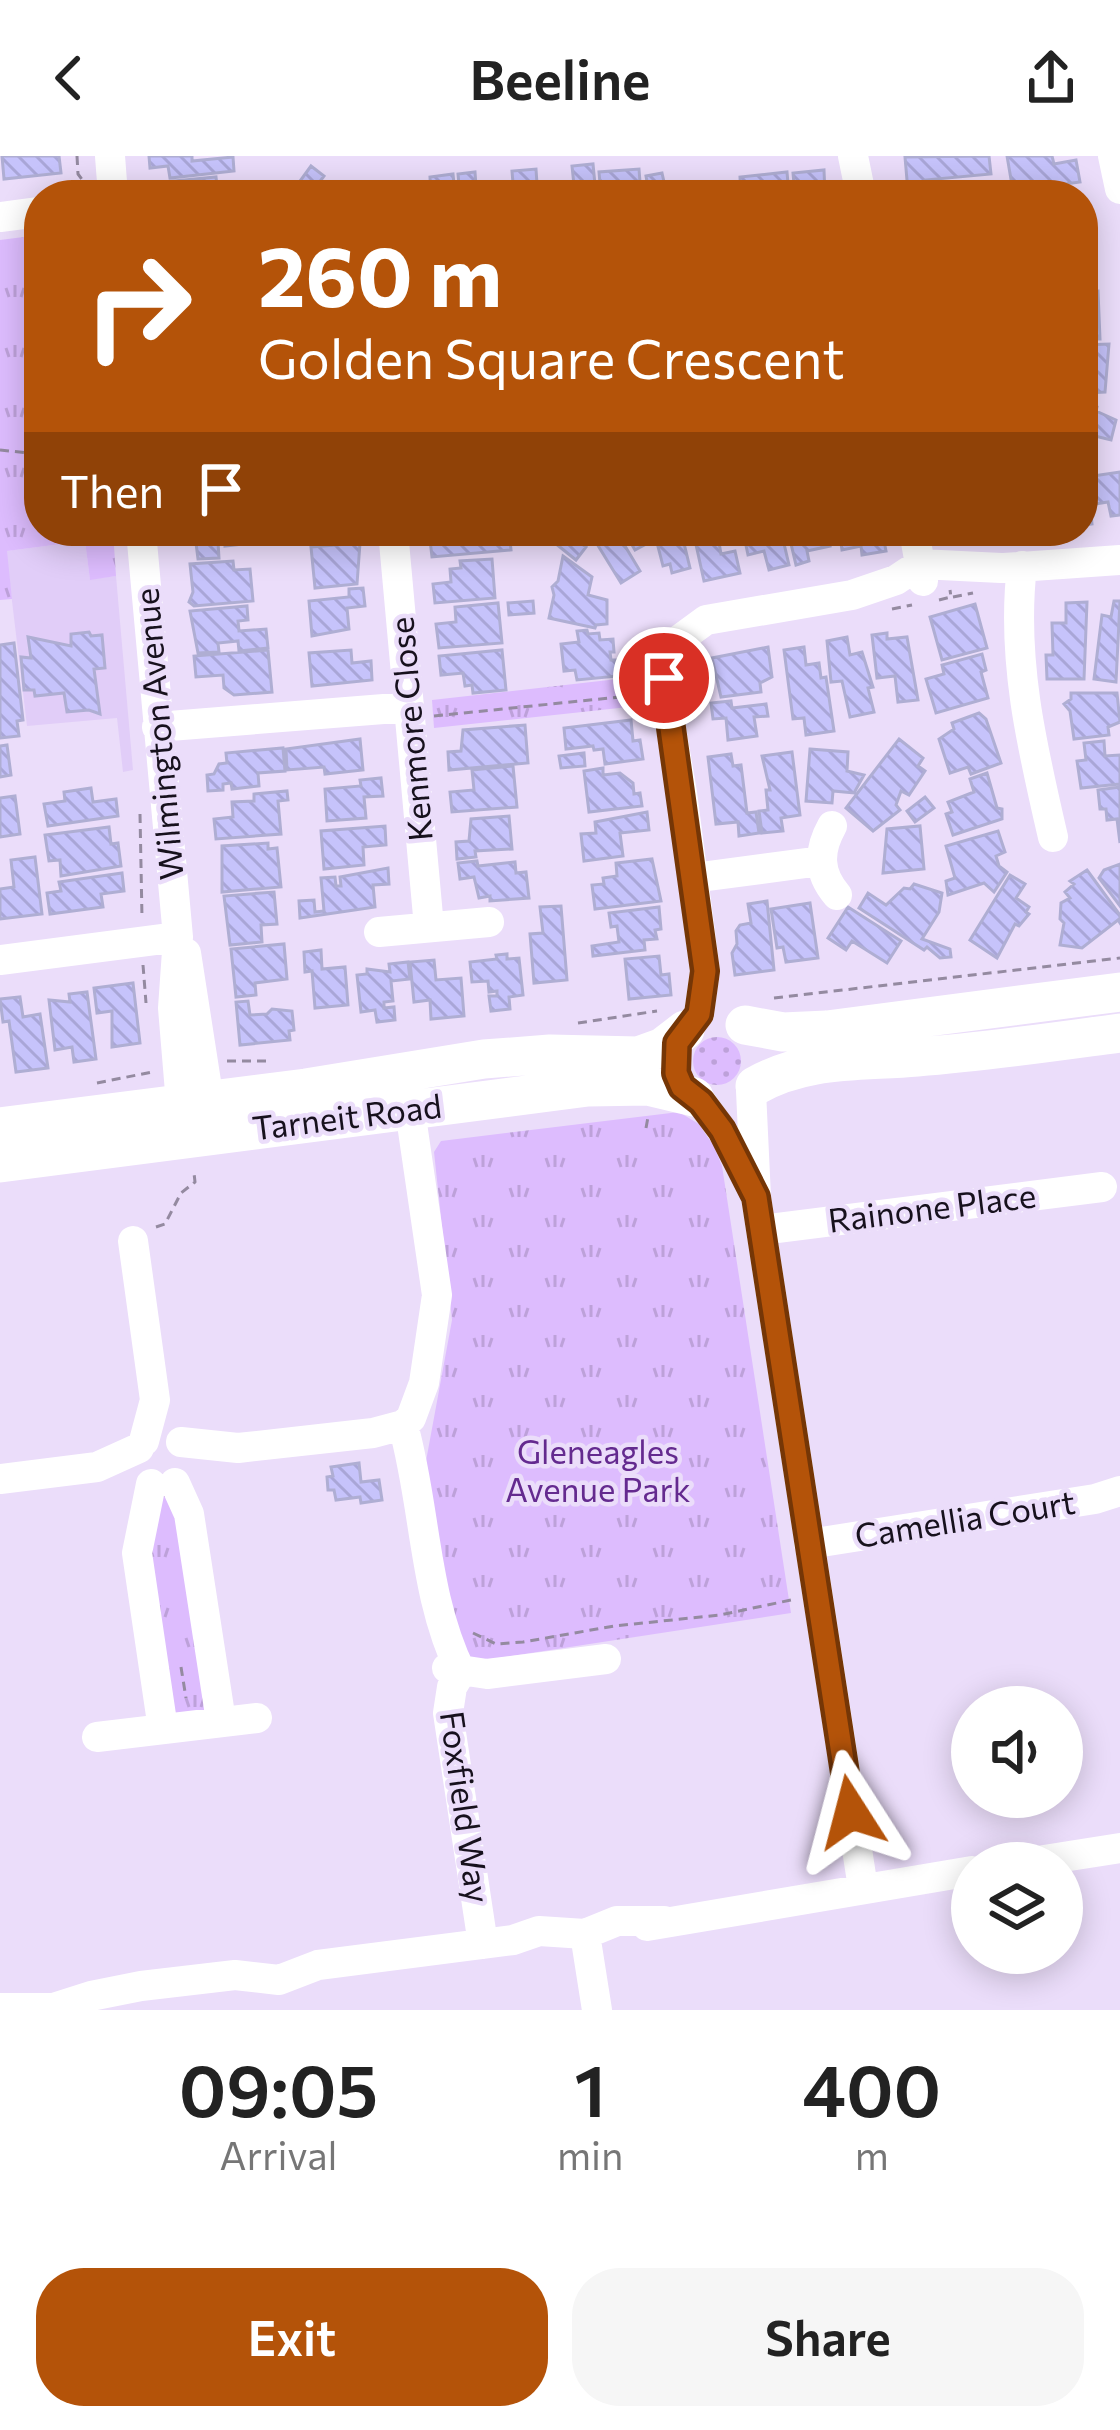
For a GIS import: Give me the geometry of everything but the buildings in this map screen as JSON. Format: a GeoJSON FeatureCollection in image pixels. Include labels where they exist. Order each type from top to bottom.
{"type":"FeatureCollection","features":[{"type":"Feature","properties":{"kind":"main road"},"geometry":{"type":"LineString","coordinates":[[1120,992],[783,1032],[749,1014],[712,1016],[695,1007],[674,1058],[676,1073],[697,1100],[727,1104],[788,1070],[829,1062],[914,1058],[1120,1034]]}},
{"type":"Feature","properties":{"kind":"main road","name":"Tarneit Road"},"geometry":{"type":"LineString","coordinates":[[18,1160],[196,1127],[484,1059],[550,1054],[638,1056],[663,1047],[695,1007]]}},
{"type":"Feature","properties":{"kind":"main road"},"geometry":{"type":"LineString","coordinates":[[749,1014],[761,1046],[761,1074],[753,1089]]}},
{"type":"Feature","properties":{"kind":"main road","name":"Tarneit Road"},"geometry":{"type":"LineString","coordinates":[[0,1127],[196,1127],[289,1117],[335,1120],[588,1087],[648,1086],[697,1100]]}},
{"type":"Feature","properties":{"kind":"main road"},"geometry":{"type":"LineString","coordinates":[[0,1178],[18,1160]]}},
{"type":"Feature","properties":{"kind":"street"},"geometry":{"type":"LineString","coordinates":[[1113,156],[1120,189]]}},
{"type":"Feature","properties":{"kind":"street","name":"Wilmington Avenue"},"geometry":{"type":"LineString","coordinates":[[141,546],[196,1127]]}},
{"type":"Feature","properties":{"kind":"street","name":"Kenmore Close"},"geometry":{"type":"LineString","coordinates":[[394,546],[429,927]]}},
{"type":"Feature","properties":{"kind":"street"},"geometry":{"type":"LineString","coordinates":[[919,546],[930,575]]}},
{"type":"Feature","properties":{"kind":"street"},"geometry":{"type":"LineString","coordinates":[[695,1007],[693,878],[665,693],[665,667],[683,633],[718,616],[862,604],[930,575],[1120,560]]}},
{"type":"Feature","properties":{"kind":"street"},"geometry":{"type":"LineString","coordinates":[[1012,567],[1027,726],[1053,837]]}},
{"type":"Feature","properties":{"kind":"street"},"geometry":{"type":"LineString","coordinates":[[682,793],[676,677],[683,653],[701,634],[764,612]]}},
{"type":"Feature","properties":{"kind":"street"},"geometry":{"type":"LineString","coordinates":[[157,727],[410,715]]}},
{"type":"Feature","properties":{"kind":"street"},"geometry":{"type":"LineString","coordinates":[[832,826],[821,861],[827,884],[837,895]]}},
{"type":"Feature","properties":{"kind":"street"},"geometry":{"type":"LineString","coordinates":[[693,878],[821,861]]}},
{"type":"Feature","properties":{"kind":"street"},"geometry":{"type":"LineString","coordinates":[[379,932],[489,922]]}},
{"type":"Feature","properties":{"kind":"street"},"geometry":{"type":"LineString","coordinates":[[0,960],[178,937]]}},
{"type":"Feature","properties":{"kind":"street"},"geometry":{"type":"LineString","coordinates":[[753,1089],[756,1197],[863,1888]]}},
{"type":"Feature","properties":{"kind":"street"},"geometry":{"type":"LineString","coordinates":[[697,1100],[731,1144],[756,1197]]}},
{"type":"Feature","properties":{"kind":"street"},"geometry":{"type":"LineString","coordinates":[[0,1479],[373,1433],[403,1425],[417,1407],[424,1383],[437,1295],[410,1110]]}},
{"type":"Feature","properties":{"kind":"street","name":"Rainone Place"},"geometry":{"type":"LineString","coordinates":[[761,1229],[1102,1186]]}},
{"type":"Feature","properties":{"kind":"street"},"geometry":{"type":"LineString","coordinates":[[134,1241],[162,1461],[189,1514],[221,1721]]}},
{"type":"Feature","properties":{"kind":"street"},"geometry":{"type":"LineString","coordinates":[[403,1425],[415,1467],[436,1615],[461,1672],[487,1674],[612,1659]]}},
{"type":"Feature","properties":{"kind":"street"},"geometry":{"type":"LineString","coordinates":[[162,1461],[136,1542],[164,1729]]}},
{"type":"Feature","properties":{"kind":"street","name":"Camellia Court"},"geometry":{"type":"LineString","coordinates":[[809,1544],[1095,1499],[1120,1491]]}},
{"type":"Feature","properties":{"kind":"street","name":"Foxfield Way"},"geometry":{"type":"LineString","coordinates":[[461,1672],[452,1687],[448,1713],[498,1942]]}},
{"type":"Feature","properties":{"kind":"street"},"geometry":{"type":"LineString","coordinates":[[97,1737],[257,1718]]}},
{"type":"Feature","properties":{"kind":"street"},"geometry":{"type":"LineString","coordinates":[[1083,1854],[1120,1848]]}},
{"type":"Feature","properties":{"kind":"street"},"geometry":{"type":"LineString","coordinates":[[0,2008],[48,2009],[112,1990],[235,1975],[272,1961],[318,1965],[498,1942],[586,1942],[664,1921],[951,1874]]}},
{"type":"Feature","properties":{"kind":"street"},"geometry":{"type":"LineString","coordinates":[[586,1942],[596,2010]]}},
{"type":"Feature","properties":{"kind":"path"},"geometry":{"type":"LineString","coordinates":[[862,604],[951,597],[930,575]]}},
{"type":"Feature","properties":{"kind":"path"},"geometry":{"type":"LineString","coordinates":[[410,715],[665,693]]}},
{"type":"Feature","properties":{"kind":"path"},"geometry":{"type":"LineString","coordinates":[[749,1014],[783,999],[1120,958]]}},
{"type":"Feature","properties":{"kind":"path"},"geometry":{"type":"LineString","coordinates":[[641,1014],[695,1007]]}},
{"type":"Feature","properties":{"kind":"path"},"geometry":{"type":"LineString","coordinates":[[134,1241],[144,1230],[165,1224],[181,1193],[195,1182],[196,1127]]}},
{"type":"Feature","properties":{"kind":"path"},"geometry":{"type":"LineString","coordinates":[[473,1633],[496,1644],[523,1642],[614,1626],[719,1616],[817,1597]]}},
{"type":"Feature","properties":{"kind":"shaded area"},"geometry":{"type":"Polygon","coordinates":[[[86,546],[90,579],[116,576],[133,770],[123,772],[117,718],[27,726],[6,551],[86,546]]]}},
{"type":"Feature","properties":{"kind":"green space"},"geometry":{"type":"Polygon","coordinates":[[[24,237],[24,546],[46,546],[7,551],[12,599],[0,600],[0,240],[24,237]]]}},
{"type":"Feature","properties":{"kind":"green space"},"geometry":{"type":"Polygon","coordinates":[[[86,546],[114,546],[116,576],[90,580],[86,546]]]}},
{"type":"Feature","properties":{"kind":"green space"},"geometry":{"type":"Polygon","coordinates":[[[644,676],[647,705],[434,728],[432,700],[644,676]]]}},
{"type":"Feature","properties":{"kind":"green space"},"geometry":{"type":"Polygon","coordinates":[[[717,1037],[734,1044],[741,1061],[734,1078],[717,1085],[700,1078],[693,1061],[700,1044],[717,1037]]]}},
{"type":"Feature","properties":{"kind":"green space","name":"Gleneagles Avenue Park"},"geometry":{"type":"Polygon","coordinates":[[[679,1112],[707,1129],[722,1166],[791,1613],[472,1662],[456,1640],[426,1461],[452,1320],[434,1152],[441,1141],[679,1112]]]}},
{"type":"Feature","properties":{"kind":"green space"},"geometry":{"type":"Polygon","coordinates":[[[172,1491],[205,1709],[176,1716],[144,1546],[158,1495],[172,1491]]]}},
{"type":"Feature","properties":{"kind":"route"},"geometry":{"type":"LineString","coordinates":[[664,678],[705,971],[699,1014],[677,1043],[676,1073],[682,1087],[701,1102],[722,1130],[756,1197],[851,1812]]}}]}
